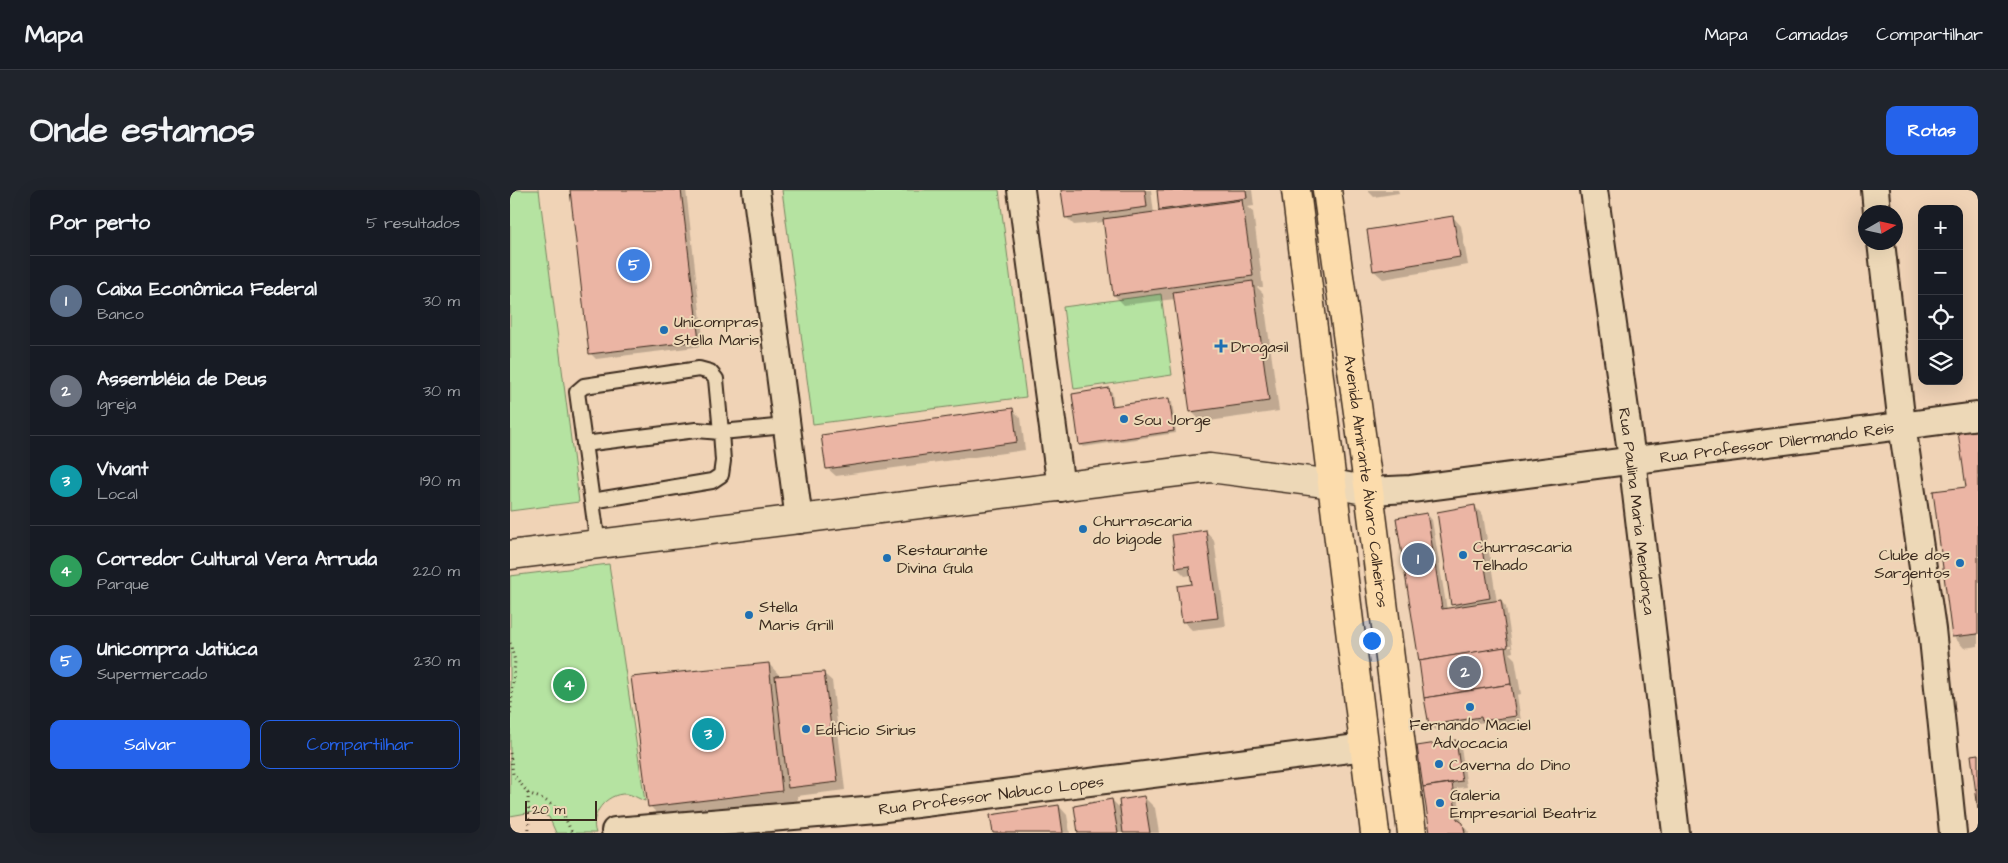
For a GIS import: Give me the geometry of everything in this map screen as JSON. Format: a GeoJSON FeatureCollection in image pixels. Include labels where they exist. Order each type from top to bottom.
{"type":"FeatureCollection","features":[{"type":"Feature","properties":{"kind":"main road","name":"Avenida Almirante Álvaro Calheiros"},"geometry":{"type":"LineString","coordinates":[[1296,190],[1375,833]]}},
{"type":"Feature","properties":{"kind":"main road","name":"Avenida Almirante Álvaro Calheiros"},"geometry":{"type":"LineString","coordinates":[[1327,190],[1412,833]]}},
{"type":"Feature","properties":{"kind":"street"},"geometry":{"type":"LineString","coordinates":[[756,190],[799,520]]}},
{"type":"Feature","properties":{"kind":"street"},"geometry":{"type":"LineString","coordinates":[[1021,190],[1061,488]]}},
{"type":"Feature","properties":{"kind":"street","name":"Rua Paulina Maria Mendonça"},"geometry":{"type":"LineString","coordinates":[[1594,190],[1632,459],[1676,833]]}},
{"type":"Feature","properties":{"kind":"street"},"geometry":{"type":"LineString","coordinates":[[1875,190],[1876,205]]}},
{"type":"Feature","properties":{"kind":"street"},"geometry":{"type":"LineString","coordinates":[[1882,250],[1902,425],[1932,630],[1953,833]]}},
{"type":"Feature","properties":{"kind":"street","name":"Rua Professor Dilermando Reis"},"geometry":{"type":"LineString","coordinates":[[1368,490],[1411,489],[1632,459],[1978,416]]}},
{"type":"Feature","properties":{"kind":"street"},"geometry":{"type":"LineString","coordinates":[[510,556],[1210,468],[1368,490]]}},
{"type":"Feature","properties":{"kind":"street","name":"Rua Professor Nabuco Lopes"},"geometry":{"type":"LineString","coordinates":[[615,831],[877,809],[1364,747]]}},
{"type":"Feature","properties":{"kind":"lane"},"geometry":{"type":"LineString","coordinates":[[592,500],[712,482],[721,475],[723,461],[716,379],[710,372],[699,368],[584,386],[577,392],[598,545]]}},
{"type":"Feature","properties":{"kind":"lane"},"geometry":{"type":"LineString","coordinates":[[584,444],[696,430],[721,432],[786,426]]}},
{"type":"Feature","properties":{"kind":"path"},"geometry":{"type":"LineString","coordinates":[[510,644],[515,661],[510,717]]}},
{"type":"Feature","properties":{"kind":"path"},"geometry":{"type":"LineString","coordinates":[[510,753],[513,774],[528,793],[545,800],[563,813],[572,833]]}},
{"type":"Feature","properties":{"kind":"path"},"geometry":{"type":"LineString","coordinates":[[528,793],[529,833]]}},
{"type":"Feature","properties":{"kind":"green space"},"geometry":{"type":"Polygon","coordinates":[[[510,190],[539,190],[579,502],[510,511],[510,190]]]}},
{"type":"Feature","properties":{"kind":"green space"},"geometry":{"type":"Polygon","coordinates":[[[782,190],[999,190],[1026,397],[813,424],[782,190]]]}},
{"type":"Feature","properties":{"kind":"green space"},"geometry":{"type":"Polygon","coordinates":[[[1161,294],[1172,375],[1074,389],[1063,307],[1161,294]]]}},
{"type":"Feature","properties":{"kind":"green space"},"geometry":{"type":"Polygon","coordinates":[[[609,564],[645,801],[628,794],[612,797],[597,812],[594,826],[596,833],[556,833],[549,817],[533,812],[510,816],[510,576],[609,564]]]}},
{"type":"Feature","properties":{"kind":"building"},"geometry":{"type":"Polygon","coordinates":[[[570,190],[681,190],[699,341],[589,354],[570,190]]]}},
{"type":"Feature","properties":{"kind":"building"},"geometry":{"type":"Polygon","coordinates":[[[1061,190],[1145,190],[1147,207],[1065,218],[1061,190]]]}},
{"type":"Feature","properties":{"kind":"building"},"geometry":{"type":"Polygon","coordinates":[[[1157,190],[1246,190],[1247,198],[1159,210],[1157,190]]]}},
{"type":"Feature","properties":{"kind":"building"},"geometry":{"type":"Polygon","coordinates":[[[1242,200],[1253,276],[1113,295],[1103,219],[1242,200]]]}},
{"type":"Feature","properties":{"kind":"building"},"geometry":{"type":"Polygon","coordinates":[[[1453,216],[1460,257],[1373,271],[1367,230],[1453,216]]]}},
{"type":"Feature","properties":{"kind":"building","name":"Drogasil"},"geometry":{"type":"Polygon","coordinates":[[[1253,281],[1269,401],[1190,412],[1173,292],[1253,281]]]}},
{"type":"Feature","properties":{"kind":"building","name":"Sou Jorge"},"geometry":{"type":"Polygon","coordinates":[[[1109,388],[1112,406],[1169,398],[1174,431],[1079,445],[1072,394],[1109,388]]]}},
{"type":"Feature","properties":{"kind":"building"},"geometry":{"type":"Polygon","coordinates":[[[1013,408],[1017,442],[826,469],[821,435],[1013,408]]]}},
{"type":"Feature","properties":{"kind":"building","name":"Clube dos Sargentos"},"geometry":{"type":"Polygon","coordinates":[[[1978,430],[1978,634],[1952,637],[1933,491],[1966,487],[1958,432],[1978,430]]]}},
{"type":"Feature","properties":{"kind":"building","name":"Churrascaria Telhado"},"geometry":{"type":"Polygon","coordinates":[[[1475,505],[1490,598],[1451,605],[1437,512],[1475,505]]]}},
{"type":"Feature","properties":{"kind":"building"},"geometry":{"type":"Polygon","coordinates":[[[1427,513],[1442,609],[1501,600],[1508,647],[1419,661],[1396,518],[1427,513]]]}},
{"type":"Feature","properties":{"kind":"building"},"geometry":{"type":"Polygon","coordinates":[[[1206,530],[1218,618],[1182,622],[1177,586],[1192,584],[1189,566],[1176,568],[1172,535],[1206,530]]]}},
{"type":"Feature","properties":{"kind":"building"},"geometry":{"type":"Polygon","coordinates":[[[1505,647],[1511,684],[1424,698],[1419,661],[1505,647]]]}},
{"type":"Feature","properties":{"kind":"building"},"geometry":{"type":"Polygon","coordinates":[[[769,663],[782,791],[648,807],[631,677],[769,663]]]}},
{"type":"Feature","properties":{"kind":"building","name":"Edificio Sirius"},"geometry":{"type":"Polygon","coordinates":[[[824,672],[838,782],[788,788],[775,676],[824,672]]]}},
{"type":"Feature","properties":{"kind":"building","name":"Fernando Maciel Advocacia"},"geometry":{"type":"Polygon","coordinates":[[[1511,684],[1516,716],[1482,721],[1481,717],[1429,725],[1424,698],[1511,684]]]}},
{"type":"Feature","properties":{"kind":"building","name":"Caverna do Dino"},"geometry":{"type":"Polygon","coordinates":[[[1456,740],[1462,781],[1423,787],[1417,746],[1456,740]]]}},
{"type":"Feature","properties":{"kind":"building"},"geometry":{"type":"Polygon","coordinates":[[[1978,754],[1978,809],[1971,755],[1978,754]]]}},
{"type":"Feature","properties":{"kind":"building","name":"Galeria Empresarial Beatriz"},"geometry":{"type":"Polygon","coordinates":[[[1452,783],[1457,819],[1463,823],[1465,833],[1430,833],[1423,787],[1452,783]]]}},
{"type":"Feature","properties":{"kind":"building"},"geometry":{"type":"Polygon","coordinates":[[[1144,796],[1150,833],[1123,833],[1119,800],[1144,796]]]}},
{"type":"Feature","properties":{"kind":"building"},"geometry":{"type":"Polygon","coordinates":[[[1112,799],[1118,833],[1078,833],[1074,806],[1112,799]]]}},
{"type":"Feature","properties":{"kind":"building"},"geometry":{"type":"Polygon","coordinates":[[[1059,805],[1063,833],[993,833],[990,815],[1059,805]]]}},
{"type":"Feature","properties":{"kind":"place","name":"Unicompra Jatiúca"},"geometry":{"type":"Point","coordinates":[634,265]}},
{"type":"Feature","properties":{"kind":"place","name":"Unicompras Stella Maris"},"geometry":{"type":"Point","coordinates":[664,330]}},
{"type":"Feature","properties":{"kind":"place","name":"Drogasil"},"geometry":{"type":"Point","coordinates":[1221,346]}},
{"type":"Feature","properties":{"kind":"place","name":"Sou Jorge"},"geometry":{"type":"Point","coordinates":[1124,419]}},
{"type":"Feature","properties":{"kind":"place","name":"Churrascaria do bigode"},"geometry":{"type":"Point","coordinates":[1083,529]}},
{"type":"Feature","properties":{"kind":"place","name":"Churrascaria Telhado"},"geometry":{"type":"Point","coordinates":[1463,555]}},
{"type":"Feature","properties":{"kind":"place","name":"Restaurante Divina Gula"},"geometry":{"type":"Point","coordinates":[887,558]}},
{"type":"Feature","properties":{"kind":"place","name":"Caixa Econômica Federal"},"geometry":{"type":"Point","coordinates":[1418,559]}},
{"type":"Feature","properties":{"kind":"place","name":"Clube dos Sargentos"},"geometry":{"type":"Point","coordinates":[1960,563]}},
{"type":"Feature","properties":{"kind":"place","name":"Stella Maris Grill"},"geometry":{"type":"Point","coordinates":[749,615]}},
{"type":"Feature","properties":{"kind":"place","name":"Assembléia de Deus"},"geometry":{"type":"Point","coordinates":[1465,672]}},
{"type":"Feature","properties":{"kind":"place","name":"Corredor Cultural Vera Arruda"},"geometry":{"type":"Point","coordinates":[569,685]}},
{"type":"Feature","properties":{"kind":"place","name":"Fernando Maciel Advocacia"},"geometry":{"type":"Point","coordinates":[1470,707]}},
{"type":"Feature","properties":{"kind":"place","name":"Edificio Sirius"},"geometry":{"type":"Point","coordinates":[806,729]}},
{"type":"Feature","properties":{"kind":"place","name":"Vivant"},"geometry":{"type":"Point","coordinates":[708,734]}},
{"type":"Feature","properties":{"kind":"place","name":"Caverna do Dino"},"geometry":{"type":"Point","coordinates":[1439,764]}},
{"type":"Feature","properties":{"kind":"place","name":"Galeria Empresarial Beatriz"},"geometry":{"type":"Point","coordinates":[1440,803]}}]}
